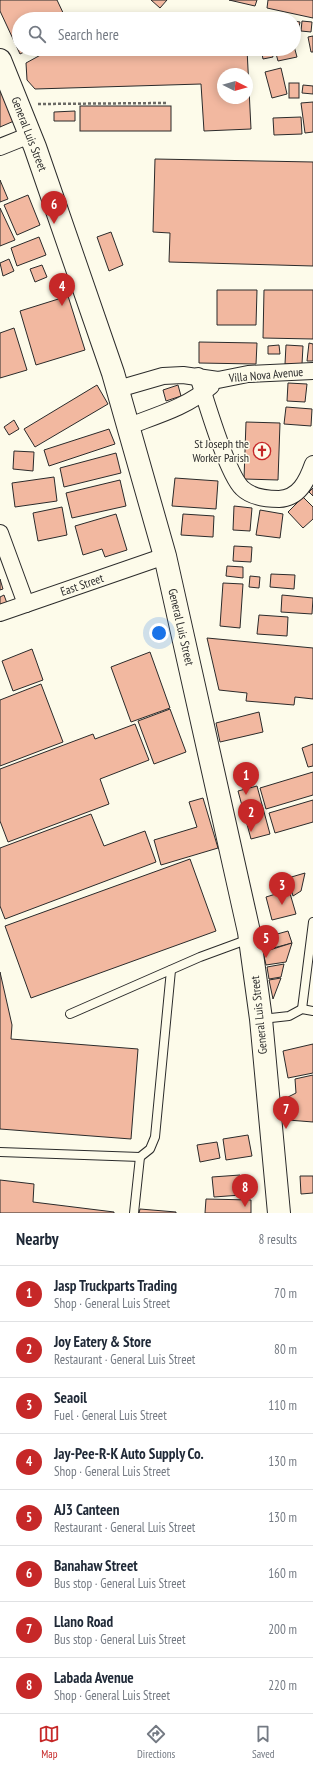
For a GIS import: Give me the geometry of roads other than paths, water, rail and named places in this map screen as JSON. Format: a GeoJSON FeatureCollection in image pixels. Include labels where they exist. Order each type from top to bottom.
{"type":"FeatureCollection","features":[{"type":"Feature","properties":{"kind":"main road","name":"General Luis Street"},"geometry":{"type":"LineString","coordinates":[[0,60],[30,134],[118,389],[165,556],[250,939],[261,1019],[279,1213]]}},
{"type":"Feature","properties":{"kind":"street"},"geometry":{"type":"LineString","coordinates":[[0,147],[30,134]]}},
{"type":"Feature","properties":{"kind":"street","name":"Villa Nova Avenue"},"geometry":{"type":"LineString","coordinates":[[118,389],[163,376],[198,376],[218,380],[248,374],[313,371]]}},
{"type":"Feature","properties":{"kind":"street"},"geometry":{"type":"LineString","coordinates":[[198,376],[231,468],[242,488],[264,498],[286,498],[300,491],[306,483],[313,464]]}},
{"type":"Feature","properties":{"kind":"street","name":"Villa Nova Avenue"},"geometry":{"type":"LineString","coordinates":[[129,426],[177,408],[203,393],[218,380]]}},
{"type":"Feature","properties":{"kind":"street"},"geometry":{"type":"LineString","coordinates":[[0,533],[26,604]]}},
{"type":"Feature","properties":{"kind":"street","name":"East Street"},"geometry":{"type":"LineString","coordinates":[[0,613],[165,556]]}},
{"type":"Feature","properties":{"kind":"lane"},"geometry":{"type":"LineString","coordinates":[[302,1009],[313,922]]}},
{"type":"Feature","properties":{"kind":"lane"},"geometry":{"type":"LineString","coordinates":[[70,1014],[171,970],[250,939]]}},
{"type":"Feature","properties":{"kind":"lane"},"geometry":{"type":"LineString","coordinates":[[0,1152],[140,1157],[150,1149],[154,1137],[171,970]]}},
{"type":"Feature","properties":{"kind":"lane"},"geometry":{"type":"LineString","coordinates":[[261,1019],[289,1016],[302,1009],[313,1011]]}},
{"type":"Feature","properties":{"kind":"lane"},"geometry":{"type":"LineString","coordinates":[[134,1213],[140,1157]]}},
{"type":"Feature","properties":{"kind":"place","name":"Banahaw Street"},"geometry":{"type":"Point","coordinates":[54,224]}},
{"type":"Feature","properties":{"kind":"place","name":"Jay-Pee-R-K Auto Supply Co."},"geometry":{"type":"Point","coordinates":[62,306]}},
{"type":"Feature","properties":{"kind":"place","name":"St Joseph the Worker Parish"},"geometry":{"type":"Point","coordinates":[262,451]}},
{"type":"Feature","properties":{"kind":"place","name":"Jasp Truckparts Trading"},"geometry":{"type":"Point","coordinates":[246,795]}},
{"type":"Feature","properties":{"kind":"place","name":"Joy Eatery & Store"},"geometry":{"type":"Point","coordinates":[251,832]}},
{"type":"Feature","properties":{"kind":"place","name":"Seaoil"},"geometry":{"type":"Point","coordinates":[282,905]}},
{"type":"Feature","properties":{"kind":"place","name":"AJ3 Canteen"},"geometry":{"type":"Point","coordinates":[266,958]}},
{"type":"Feature","properties":{"kind":"place","name":"Llano Road"},"geometry":{"type":"Point","coordinates":[286,1129]}},
{"type":"Feature","properties":{"kind":"place","name":"Labada Avenue"},"geometry":{"type":"Point","coordinates":[245,1207]}}]}
